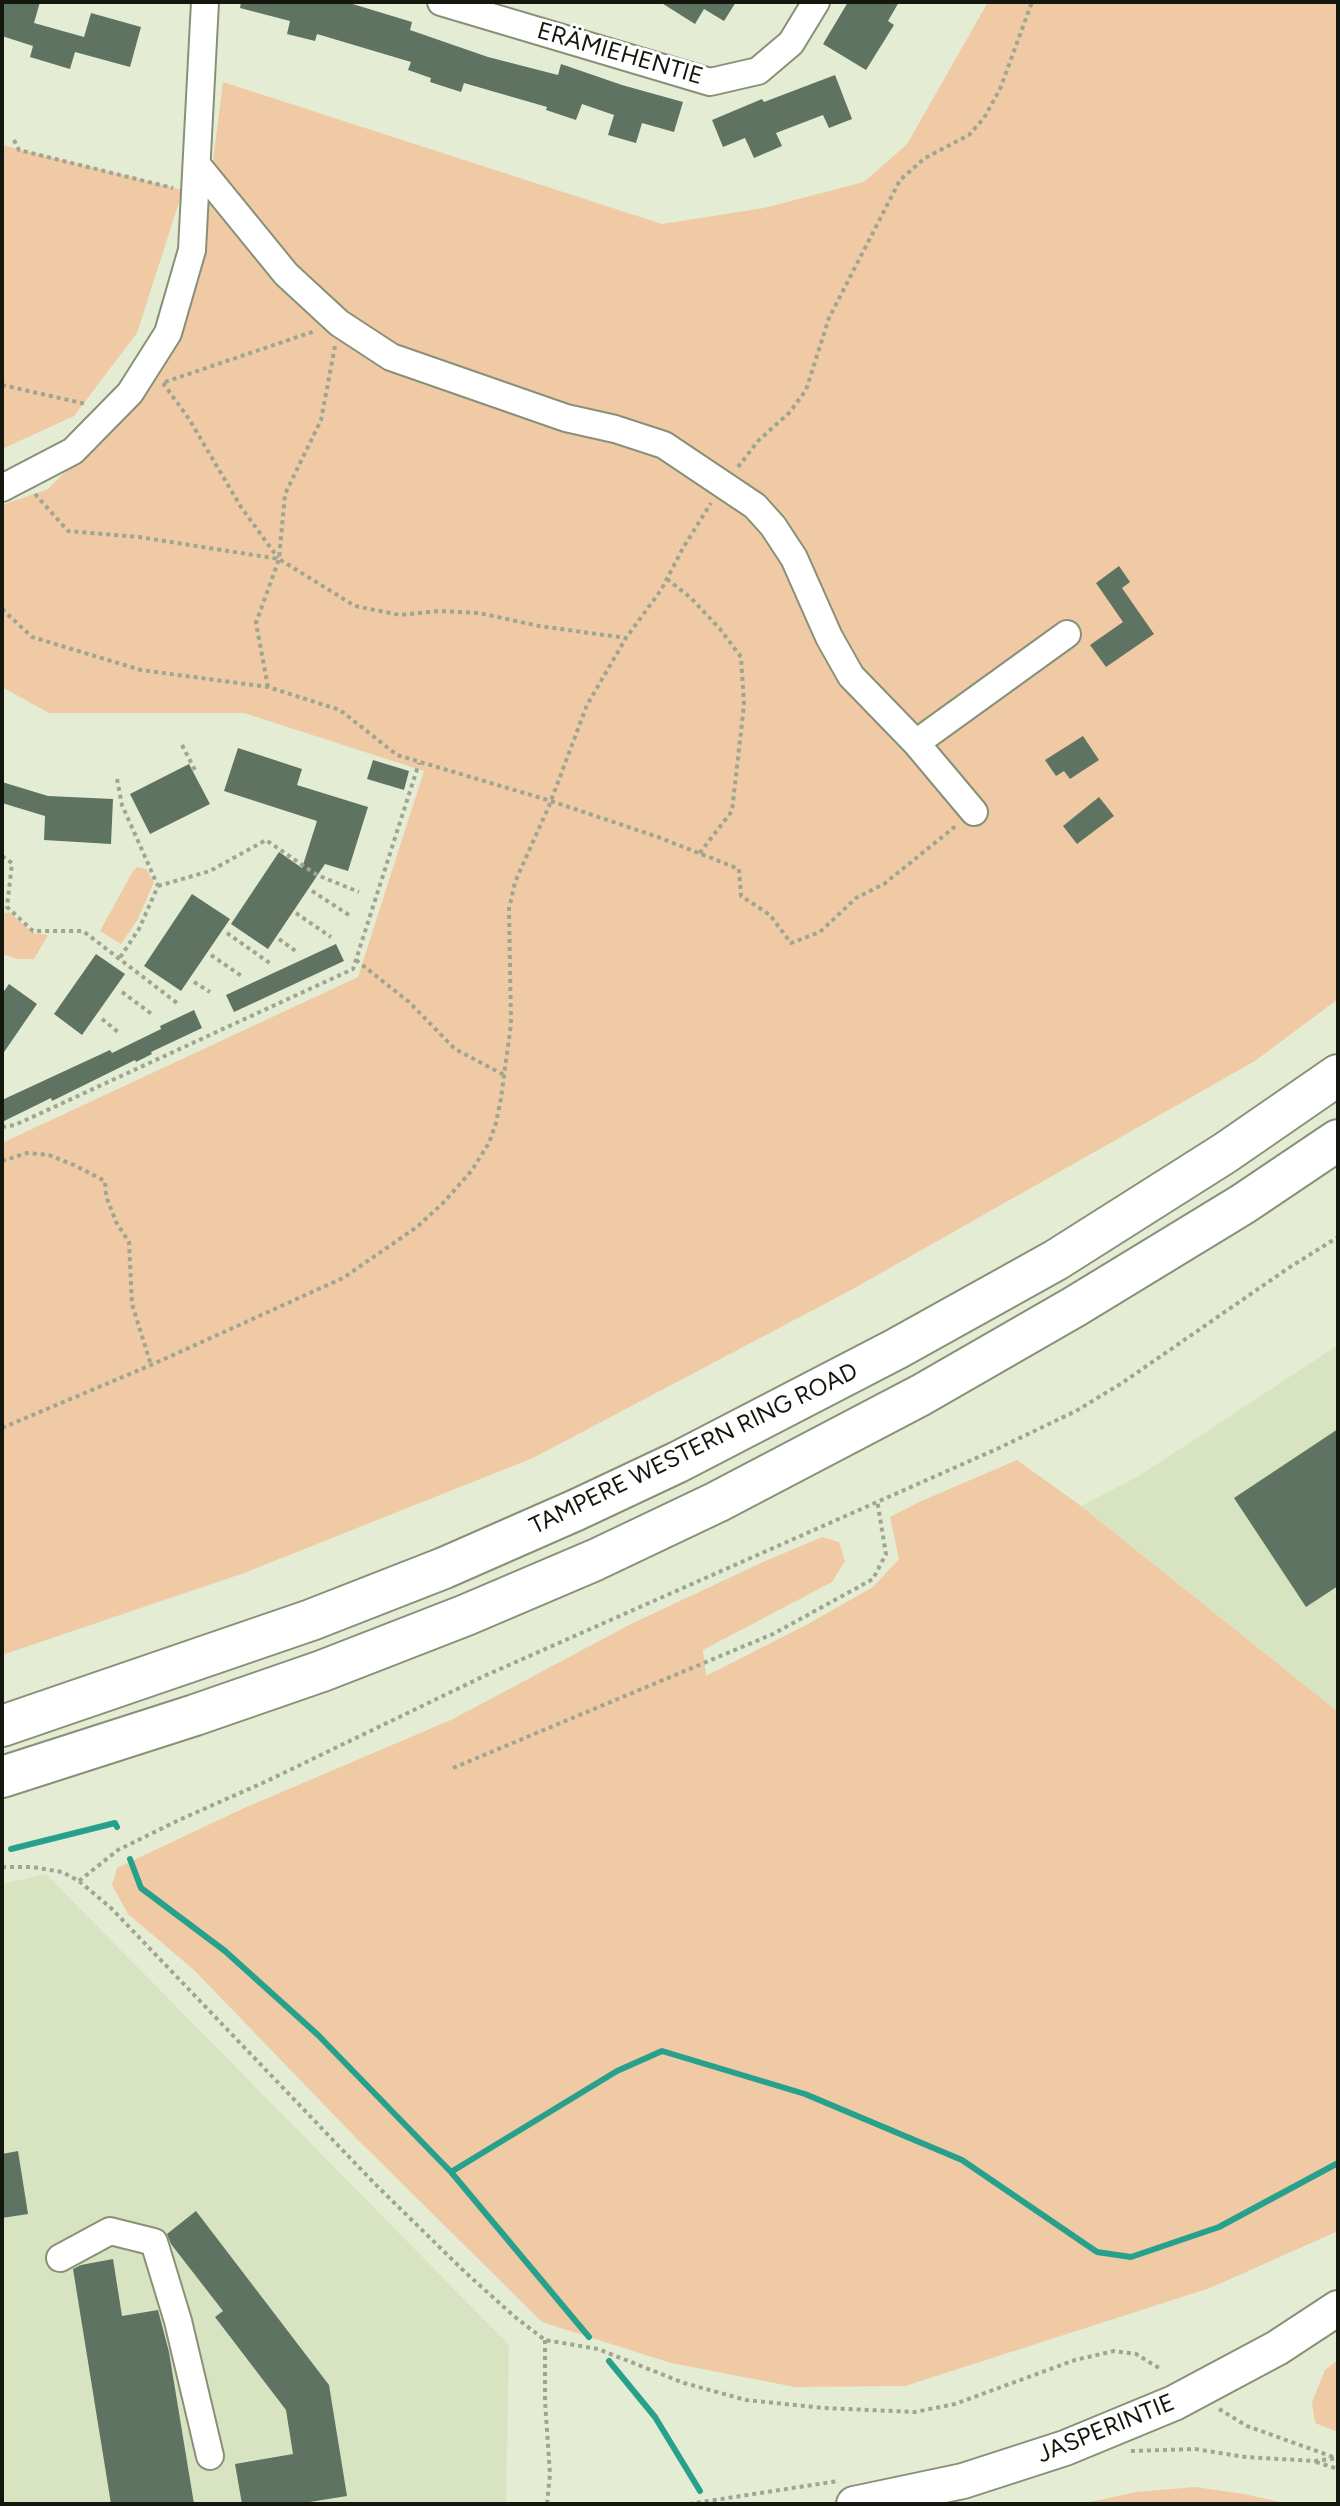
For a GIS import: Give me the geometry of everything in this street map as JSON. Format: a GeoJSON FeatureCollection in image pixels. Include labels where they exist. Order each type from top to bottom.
{"type":"FeatureCollection","features":[{"type":"Feature","properties":{"kind":"highway","name":"TAMPERE WESTERN RING ROAD"},"geometry":{"type":"LineString","coordinates":[[2,1726],[341,1609],[444,1568],[678,1462],[896,1349],[1056,1260],[1225,1153],[1338,1075]]}},
{"type":"Feature","properties":{"kind":"highway"},"geometry":{"type":"LineString","coordinates":[[2,1777],[322,1671],[595,1560],[717,1502],[921,1395],[1074,1307],[1243,1204],[1338,1140]]}},
{"type":"Feature","properties":{"kind":"main road","name":"JASPERINTIE"},"geometry":{"type":"LineString","coordinates":[[852,2492],[963,2481],[1065,2448],[1174,2403],[1277,2348],[1338,2308]]}},
{"type":"Feature","properties":{"kind":"street"},"geometry":{"type":"LineString","coordinates":[[11,483],[73,451],[130,393],[168,333],[192,250],[205,2]]}},
{"type":"Feature","properties":{"kind":"street","name":"ERÄMIEHENTIE"},"geometry":{"type":"LineString","coordinates":[[441,2],[485,8],[710,82],[758,71],[791,43],[816,2]]}},
{"type":"Feature","properties":{"kind":"street"},"geometry":{"type":"LineString","coordinates":[[198,166],[286,274],[339,323],[391,357],[566,418],[615,429],[664,445],[755,506],[773,526],[794,558],[829,637],[851,676],[916,743],[974,812]]}},
{"type":"Feature","properties":{"kind":"street"},"geometry":{"type":"LineString","coordinates":[[916,743],[1067,634]]}},
{"type":"Feature","properties":{"kind":"street"},"geometry":{"type":"LineString","coordinates":[[60,2258],[110,2231],[154,2242],[178,2321],[210,2456]]}},
{"type":"Feature","properties":{"kind":"path"},"geometry":{"type":"LineString","coordinates":[[2,1428],[343,1278],[417,1227],[472,1170],[489,1143],[496,1123],[504,1075],[511,1024],[509,909],[515,882],[551,801],[587,705],[626,638],[661,590],[683,548],[724,486],[758,441],[790,412],[806,390],[829,318],[900,180],[925,158],[969,135],[984,118],[1000,89],[1032,2]]}},
{"type":"Feature","properties":{"kind":"path"},"geometry":{"type":"LineString","coordinates":[[14,140],[19,150],[183,190]]}},
{"type":"Feature","properties":{"kind":"path"},"geometry":{"type":"LineString","coordinates":[[268,687],[256,623],[279,559],[285,494],[321,420],[339,323]]}},
{"type":"Feature","properties":{"kind":"path"},"geometry":{"type":"LineString","coordinates":[[163,383],[189,419],[241,507],[279,559],[355,606],[400,615],[439,611],[479,613],[539,626],[626,638]]}},
{"type":"Feature","properties":{"kind":"path"},"geometry":{"type":"LineString","coordinates":[[11,483],[68,531],[139,537],[279,559]]}},
{"type":"Feature","properties":{"kind":"path"},"geometry":{"type":"LineString","coordinates":[[667,579],[691,598],[741,657],[744,705],[732,811],[699,854]]}},
{"type":"Feature","properties":{"kind":"path"},"geometry":{"type":"LineString","coordinates":[[2,609],[32,637],[141,670],[268,687],[340,710],[397,755],[551,801],[739,869],[741,896],[770,915],[791,943],[820,932],[856,898],[884,884],[974,812]]}},
{"type":"Feature","properties":{"kind":"path"},"geometry":{"type":"LineString","coordinates":[[182,745],[196,772]]}},
{"type":"Feature","properties":{"kind":"path"},"geometry":{"type":"LineString","coordinates":[[2,1127],[15,1125],[353,969],[419,762]]}},
{"type":"Feature","properties":{"kind":"path"},"geometry":{"type":"LineString","coordinates":[[117,779],[122,805],[158,886],[139,929],[119,959]]}},
{"type":"Feature","properties":{"kind":"path"},"geometry":{"type":"LineString","coordinates":[[158,886],[210,871],[266,840],[317,875],[359,892]]}},
{"type":"Feature","properties":{"kind":"path"},"geometry":{"type":"LineString","coordinates":[[2,856],[12,863],[7,907],[33,931],[83,931],[177,1003]]}},
{"type":"Feature","properties":{"kind":"path"},"geometry":{"type":"LineString","coordinates":[[312,891],[352,917]]}},
{"type":"Feature","properties":{"kind":"path"},"geometry":{"type":"LineString","coordinates":[[296,913],[331,937]]}},
{"type":"Feature","properties":{"kind":"path"},"geometry":{"type":"LineString","coordinates":[[227,933],[271,964]]}},
{"type":"Feature","properties":{"kind":"path"},"geometry":{"type":"LineString","coordinates":[[279,939],[297,952]]}},
{"type":"Feature","properties":{"kind":"path"},"geometry":{"type":"LineString","coordinates":[[211,955],[243,977]]}},
{"type":"Feature","properties":{"kind":"path"},"geometry":{"type":"LineString","coordinates":[[355,960],[409,1002],[455,1049],[504,1075]]}},
{"type":"Feature","properties":{"kind":"path"},"geometry":{"type":"LineString","coordinates":[[194,982],[210,992]]}},
{"type":"Feature","properties":{"kind":"path"},"geometry":{"type":"LineString","coordinates":[[122,992],[153,1015]]}},
{"type":"Feature","properties":{"kind":"path"},"geometry":{"type":"LineString","coordinates":[[102,1019],[118,1032]]}},
{"type":"Feature","properties":{"kind":"path"},"geometry":{"type":"LineString","coordinates":[[2,1161],[27,1153],[49,1155],[105,1181],[106,1196],[116,1222],[129,1242],[132,1304],[151,1365]]}},
{"type":"Feature","properties":{"kind":"path"},"geometry":{"type":"LineString","coordinates":[[79,1881],[118,1850],[482,1677],[1076,1411],[1338,1237]]}},
{"type":"Feature","properties":{"kind":"path"},"geometry":{"type":"LineString","coordinates":[[453,1768],[773,1634],[873,1579],[886,1554],[877,1500]]}},
{"type":"Feature","properties":{"kind":"path"},"geometry":{"type":"LineString","coordinates":[[2,1867],[62,1872],[79,1881],[111,1908],[375,2184],[466,2273],[545,2340],[598,2349],[684,2383],[746,2400],[824,2408],[915,2412],[955,2404],[1075,2360],[1114,2351],[1136,2354],[1159,2368]]}},
{"type":"Feature","properties":{"kind":"path"},"geometry":{"type":"LineString","coordinates":[[545,2340],[550,2474],[547,2504]]}},
{"type":"Feature","properties":{"kind":"path"},"geometry":{"type":"LineString","coordinates":[[1218,2408],[1247,2426],[1338,2458]]}},
{"type":"Feature","properties":{"kind":"path"},"geometry":{"type":"LineString","coordinates":[[1122,2452],[1195,2449],[1245,2457],[1338,2458]]}},
{"type":"Feature","properties":{"kind":"path"},"geometry":{"type":"LineString","coordinates":[[1310,2460],[1338,2469]]}},
{"type":"Feature","properties":{"kind":"path"},"geometry":{"type":"LineString","coordinates":[[689,2504],[852,2492]]}},
{"type":"Feature","properties":{"kind":"shaded area"},"geometry":{"type":"Polygon","coordinates":[[[988,2],[1338,2],[1338,999],[1255,1061],[851,1290],[533,1458],[244,1573],[2,1655],[2,1143],[358,977],[424,771],[244,713],[49,713],[2,687],[2,505],[48,489],[141,396],[201,255],[223,82],[662,224],[764,208],[864,182],[907,144],[988,2]]]}},
{"type":"Feature","properties":{"kind":"shaded area"},"geometry":{"type":"Polygon","coordinates":[[[2,145],[183,190],[137,333],[74,416],[2,449],[2,145]]]}},
{"type":"Feature","properties":{"kind":"shaded area"},"geometry":{"type":"Polygon","coordinates":[[[137,867],[146,869],[154,882],[138,919],[121,944],[100,931],[137,867]]]}},
{"type":"Feature","properties":{"kind":"shaded area"},"geometry":{"type":"Polygon","coordinates":[[[9,912],[33,933],[48,935],[34,959],[17,959],[2,954],[2,914],[9,912]]]}},
{"type":"Feature","properties":{"kind":"shaded area"},"geometry":{"type":"Polygon","coordinates":[[[1338,1345],[1338,1712],[1081,1506],[1139,1476],[1338,1345]]]}},
{"type":"Feature","properties":{"kind":"shaded area"},"geometry":{"type":"Polygon","coordinates":[[[1017,1460],[1081,1506],[1338,1712],[1338,2231],[1210,2288],[905,2386],[795,2387],[671,2363],[542,2322],[358,2140],[194,1970],[128,1914],[112,1885],[117,1868],[242,1809],[453,1719],[631,1624],[822,1537],[839,1542],[845,1561],[832,1582],[703,1650],[706,1676],[873,1587],[899,1559],[890,1517],[1017,1460]]]}},
{"type":"Feature","properties":{"kind":"shaded area"},"geometry":{"type":"Polygon","coordinates":[[[46,1874],[509,2345],[506,2504],[2,2504],[2,1884],[46,1874]]]}},
{"type":"Feature","properties":{"kind":"shaded area"},"geometry":{"type":"Polygon","coordinates":[[[1338,2360],[1338,2432],[1315,2423],[1312,2402],[1325,2370],[1338,2360]]]}},
{"type":"Feature","properties":{"kind":"shaded area"},"geometry":{"type":"Polygon","coordinates":[[[1195,2487],[1289,2504],[1081,2504],[1136,2492],[1195,2487]]]}},
{"type":"Feature","properties":{"kind":"building"},"geometry":{"type":"Polygon","coordinates":[[[2,2],[40,2],[34,23],[84,37],[91,13],[141,27],[130,67],[75,52],[70,69],[30,57],[33,46],[2,36],[2,2]]]}},
{"type":"Feature","properties":{"kind":"building"},"geometry":{"type":"Polygon","coordinates":[[[241,2],[346,2],[412,22],[410,30],[488,57],[558,75],[561,64],[683,102],[674,132],[642,123],[636,143],[608,135],[614,115],[582,104],[576,120],[546,110],[547,107],[464,83],[461,92],[430,82],[431,78],[408,70],[411,62],[317,34],[315,41],[287,34],[290,21],[240,8],[241,2]]]}},
{"type":"Feature","properties":{"kind":"building"},"geometry":{"type":"Polygon","coordinates":[[[660,2],[736,2],[724,21],[704,9],[695,24],[660,2]]]}},
{"type":"Feature","properties":{"kind":"building"},"geometry":{"type":"Polygon","coordinates":[[[848,2],[899,2],[888,21],[894,25],[866,70],[823,44],[848,2]]]}},
{"type":"Feature","properties":{"kind":"building"},"geometry":{"type":"Polygon","coordinates":[[[835,75],[852,119],[829,128],[823,115],[776,133],[782,146],[754,158],[745,138],[723,147],[712,120],[762,99],[764,102],[835,75]]]}},
{"type":"Feature","properties":{"kind":"building"},"geometry":{"type":"Polygon","coordinates":[[[1119,566],[1130,582],[1122,588],[1154,634],[1106,667],[1090,645],[1123,622],[1096,583],[1119,566]]]}},
{"type":"Feature","properties":{"kind":"building"},"geometry":{"type":"Polygon","coordinates":[[[1083,736],[1099,760],[1070,779],[1064,771],[1056,776],[1045,760],[1083,736]]]}},
{"type":"Feature","properties":{"kind":"building"},"geometry":{"type":"Polygon","coordinates":[[[238,748],[302,769],[297,785],[368,807],[348,871],[325,864],[268,949],[231,924],[279,852],[302,868],[317,821],[224,791],[238,748]]]}},
{"type":"Feature","properties":{"kind":"building"},"geometry":{"type":"Polygon","coordinates":[[[373,760],[409,771],[404,790],[367,779],[373,760]]]}},
{"type":"Feature","properties":{"kind":"building"},"geometry":{"type":"Polygon","coordinates":[[[189,764],[210,804],[150,834],[130,794],[189,764]]]}},
{"type":"Feature","properties":{"kind":"building"},"geometry":{"type":"Polygon","coordinates":[[[2,782],[48,796],[113,799],[111,844],[44,840],[45,816],[2,803],[2,782]]]}},
{"type":"Feature","properties":{"kind":"building"},"geometry":{"type":"Polygon","coordinates":[[[1099,797],[1114,816],[1077,844],[1063,826],[1099,797]]]}},
{"type":"Feature","properties":{"kind":"building"},"geometry":{"type":"Polygon","coordinates":[[[192,894],[230,919],[181,991],[144,966],[192,894]]]}},
{"type":"Feature","properties":{"kind":"building"},"geometry":{"type":"Polygon","coordinates":[[[336,944],[344,961],[234,1012],[226,995],[336,944]]]}},
{"type":"Feature","properties":{"kind":"building"},"geometry":{"type":"Polygon","coordinates":[[[96,954],[125,974],[82,1035],[54,1014],[96,954]]]}},
{"type":"Feature","properties":{"kind":"building"},"geometry":{"type":"Polygon","coordinates":[[[9,984],[37,1004],[2,1055],[2,994],[9,984]]]}},
{"type":"Feature","properties":{"kind":"building"},"geometry":{"type":"Polygon","coordinates":[[[194,1010],[202,1028],[136,1062],[2,1122],[2,1100],[110,1050],[112,1053],[194,1010]]]}},
{"type":"Feature","properties":{"kind":"building"},"geometry":{"type":"Polygon","coordinates":[[[1338,1429],[1338,1586],[1306,1607],[1234,1498],[1338,1429]]]}},
{"type":"Feature","properties":{"kind":"building"},"geometry":{"type":"Polygon","coordinates":[[[18,2151],[28,2214],[2,2218],[2,2154],[18,2151]]]}},
{"type":"Feature","properties":{"kind":"building"},"geometry":{"type":"Polygon","coordinates":[[[196,2211],[329,2385],[347,2496],[297,2504],[242,2504],[235,2464],[293,2454],[286,2410],[215,2317],[223,2311],[171,2244],[167,2234],[196,2211]]]}},
{"type":"Feature","properties":{"kind":"building"},"geometry":{"type":"Polygon","coordinates":[[[113,2259],[122,2316],[158,2310],[169,2352],[194,2504],[111,2504],[73,2269],[113,2259]]]}},
{"type":"Feature","properties":{"kind":"waterway"},"geometry":{"type":"LineString","coordinates":[[11,1849],[115,1823],[117,1827]]}},
{"type":"Feature","properties":{"kind":"waterway"},"geometry":{"type":"LineString","coordinates":[[130,1859],[141,1888],[225,1951],[318,2035],[451,2172],[589,2337]]}},
{"type":"Feature","properties":{"kind":"waterway"},"geometry":{"type":"LineString","coordinates":[[451,2172],[617,2071],[662,2051],[805,2094],[962,2160],[1097,2252],[1131,2257],[1219,2227],[1338,2163]]}},
{"type":"Feature","properties":{"kind":"waterway"},"geometry":{"type":"LineString","coordinates":[[609,2361],[655,2417],[700,2491]]}}]}
